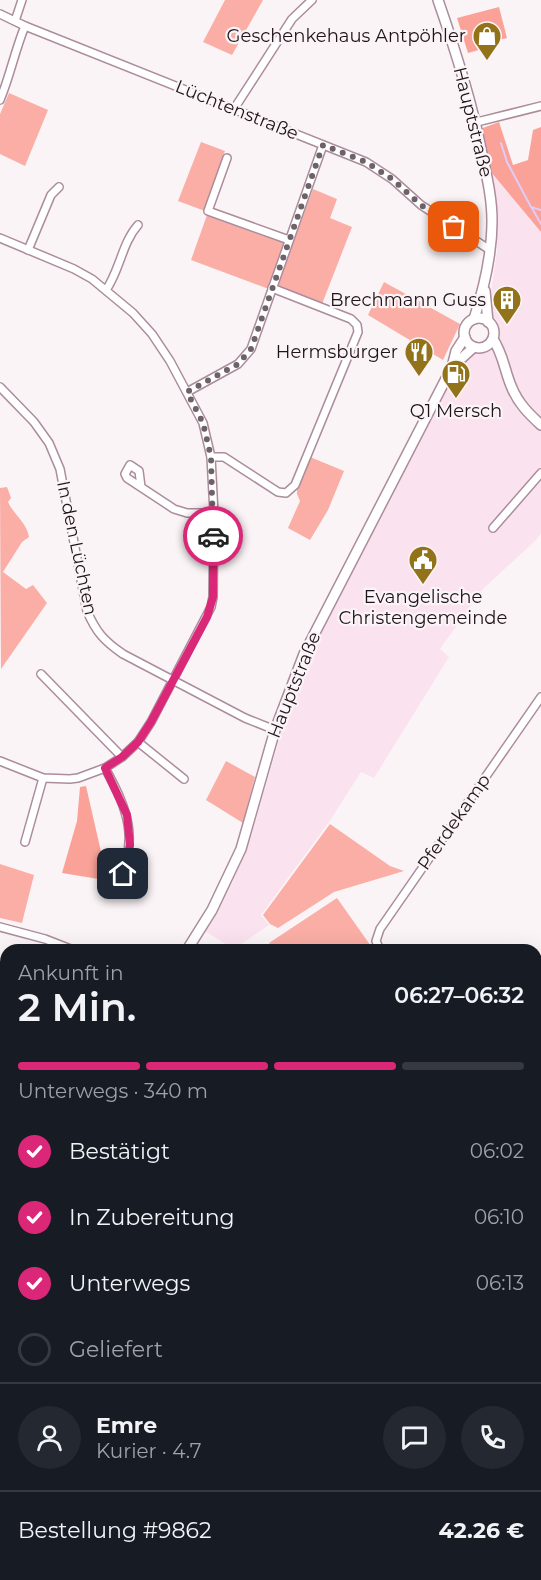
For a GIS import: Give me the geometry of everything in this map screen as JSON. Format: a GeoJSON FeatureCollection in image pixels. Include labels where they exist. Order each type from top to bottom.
{"type":"FeatureCollection","features":[{"type":"Feature","properties":{"kind":"main road","name":"Hauptstraße"},"geometry":{"type":"LineString","coordinates":[[438,0],[477,122],[489,183],[492,222],[490,250],[474,319]]}},
{"type":"Feature","properties":{"kind":"main road","name":"Hauptstraße"},"geometry":{"type":"LineString","coordinates":[[484,282],[488,322]]}},
{"type":"Feature","properties":{"kind":"main road"},"geometry":{"type":"LineString","coordinates":[[504,363],[495,353],[467,341],[466,327],[474,319],[488,322],[493,330],[493,339],[503,356],[512,388],[520,403],[541,425]]}},
{"type":"Feature","properties":{"kind":"main road","name":"Hauptstraße"},"geometry":{"type":"LineString","coordinates":[[190,944],[212,910],[241,849],[274,730],[303,654],[452,367],[456,351],[465,337]]}},
{"type":"Feature","properties":{"kind":"main road"},"geometry":{"type":"LineString","coordinates":[[477,347],[488,345],[493,339]]}},
{"type":"Feature","properties":{"kind":"main road","name":"Hauptstraße"},"geometry":{"type":"LineString","coordinates":[[452,367],[464,354],[477,347]]}},
{"type":"Feature","properties":{"kind":"street"},"geometry":{"type":"LineString","coordinates":[[15,21],[22,0]]}},
{"type":"Feature","properties":{"kind":"street"},"geometry":{"type":"LineString","coordinates":[[234,109],[292,19],[312,0]]}},
{"type":"Feature","properties":{"kind":"street","name":"Lüchtenstraße"},"geometry":{"type":"LineString","coordinates":[[0,14],[366,162],[392,179],[421,205],[490,250]]}},
{"type":"Feature","properties":{"kind":"street"},"geometry":{"type":"LineString","coordinates":[[0,100],[9,78],[16,47],[25,26]]}},
{"type":"Feature","properties":{"kind":"street"},"geometry":{"type":"LineString","coordinates":[[477,122],[541,106]]}},
{"type":"Feature","properties":{"kind":"street"},"geometry":{"type":"LineString","coordinates":[[187,392],[238,364],[251,349],[323,145]]}},
{"type":"Feature","properties":{"kind":"street"},"geometry":{"type":"LineString","coordinates":[[227,158],[208,211],[289,240]]}},
{"type":"Feature","properties":{"kind":"street"},"geometry":{"type":"LineString","coordinates":[[28,250],[51,195],[58,186]]}},
{"type":"Feature","properties":{"kind":"street"},"geometry":{"type":"LineString","coordinates":[[106,290],[113,281],[132,232],[138,225]]}},
{"type":"Feature","properties":{"kind":"street"},"geometry":{"type":"LineString","coordinates":[[0,238],[74,269],[106,290],[133,313],[152,334],[203,423],[211,457],[213,513],[211,607],[174,681],[138,742],[122,757],[105,768],[78,778],[43,778],[0,761]]}},
{"type":"Feature","properties":{"kind":"street"},"geometry":{"type":"LineString","coordinates":[[211,457],[224,457],[278,492],[286,493],[295,485],[358,332],[357,325],[351,319],[272,288]]}},
{"type":"Feature","properties":{"kind":"street","name":"In den Lüchten"},"geometry":{"type":"LineString","coordinates":[[0,387],[34,422],[49,443],[60,468],[82,591],[96,630],[108,644],[123,654],[245,718],[274,730]]}},
{"type":"Feature","properties":{"kind":"street"},"geometry":{"type":"LineString","coordinates":[[493,528],[541,472]]}},
{"type":"Feature","properties":{"kind":"street"},"geometry":{"type":"LineString","coordinates":[[141,487],[174,509],[187,513],[213,513]]}},
{"type":"Feature","properties":{"kind":"street"},"geometry":{"type":"LineString","coordinates":[[41,674],[122,757]]}},
{"type":"Feature","properties":{"kind":"street","name":"Pferdekamp"},"geometry":{"type":"LineString","coordinates":[[377,944],[376,941],[380,929],[541,697]]}},
{"type":"Feature","properties":{"kind":"street"},"geometry":{"type":"LineString","coordinates":[[138,742],[184,778]]}},
{"type":"Feature","properties":{"kind":"street"},"geometry":{"type":"LineString","coordinates":[[105,768],[120,796],[129,829],[130,845],[119,886]]}},
{"type":"Feature","properties":{"kind":"street"},"geometry":{"type":"LineString","coordinates":[[25,842],[43,778]]}},
{"type":"Feature","properties":{"kind":"street"},"geometry":{"type":"LineString","coordinates":[[0,927],[54,944]]}},
{"type":"Feature","properties":{"kind":"shaded area"},"geometry":{"type":"Polygon","coordinates":[[[225,0],[263,0],[232,55],[203,42],[225,0]]]}},
{"type":"Feature","properties":{"kind":"shaded area"},"geometry":{"type":"Polygon","coordinates":[[[499,7],[507,38],[499,40],[500,44],[468,53],[457,18],[499,7]]]}},
{"type":"Feature","properties":{"kind":"shaded area"},"geometry":{"type":"Polygon","coordinates":[[[9,93],[48,110],[25,166],[0,154],[0,114],[9,93]]]}},
{"type":"Feature","properties":{"kind":"shaded area"},"geometry":{"type":"Polygon","coordinates":[[[499,122],[513,165],[528,160],[533,130],[541,127],[541,232],[491,172],[480,129],[499,122]]]}},
{"type":"Feature","properties":{"kind":"shaded area"},"geometry":{"type":"Polygon","coordinates":[[[201,142],[225,151],[205,211],[178,201],[201,142]]]}},
{"type":"Feature","properties":{"kind":"shaded area"},"geometry":{"type":"Polygon","coordinates":[[[491,172],[541,232],[541,533],[482,590],[440,649],[449,657],[374,778],[361,772],[329,822],[261,915],[269,925],[241,944],[226,944],[203,930],[232,883],[248,846],[283,727],[321,627],[459,362],[477,350],[488,348],[494,343],[499,331],[496,320],[488,312],[497,251],[491,172]]]}},
{"type":"Feature","properties":{"kind":"shaded area"},"geometry":{"type":"Polygon","coordinates":[[[313,189],[337,199],[330,218],[352,227],[322,304],[277,286],[313,189]]]}},
{"type":"Feature","properties":{"kind":"shaded area"},"geometry":{"type":"Polygon","coordinates":[[[207,215],[285,243],[269,289],[191,260],[207,215]]]}},
{"type":"Feature","properties":{"kind":"shaded area"},"geometry":{"type":"Polygon","coordinates":[[[384,282],[460,324],[443,360],[368,315],[384,282]]]}},
{"type":"Feature","properties":{"kind":"shaded area"},"geometry":{"type":"Polygon","coordinates":[[[310,457],[344,471],[328,510],[310,540],[288,528],[300,501],[297,489],[310,457]]]}},
{"type":"Feature","properties":{"kind":"shaded area"},"geometry":{"type":"Polygon","coordinates":[[[7,487],[11,498],[8,502],[26,527],[29,537],[22,542],[3,572],[26,589],[33,585],[47,603],[1,669],[0,488],[7,487]]]}},
{"type":"Feature","properties":{"kind":"shaded area"},"geometry":{"type":"Polygon","coordinates":[[[226,761],[255,777],[243,823],[206,800],[226,761]]]}},
{"type":"Feature","properties":{"kind":"shaded area"},"geometry":{"type":"Polygon","coordinates":[[[86,786],[102,856],[120,871],[117,882],[62,873],[77,821],[80,787],[86,786]]]}},
{"type":"Feature","properties":{"kind":"shaded area"},"geometry":{"type":"Polygon","coordinates":[[[330,824],[390,866],[404,871],[334,892],[278,928],[270,924],[263,915],[330,824]]]}},
{"type":"Feature","properties":{"kind":"shaded area"},"geometry":{"type":"Polygon","coordinates":[[[0,864],[34,875],[22,923],[0,918],[0,864]]]}},
{"type":"Feature","properties":{"kind":"shaded area"},"geometry":{"type":"Polygon","coordinates":[[[337,898],[369,944],[270,944],[337,898]]]}},
{"type":"Feature","properties":{"kind":"waterway"},"geometry":{"type":"LineString","coordinates":[[501,143],[507,162],[531,207],[541,210]]}},
{"type":"Feature","properties":{"kind":"waterway"},"geometry":{"type":"LineString","coordinates":[[532,208],[541,224]]}},
{"type":"Feature","properties":{"kind":"way so far"},"geometry":{"type":"LineString","coordinates":[[213,536],[211,457],[203,423],[187,392],[238,364],[251,349],[323,145],[366,162],[392,179],[421,205],[454,227]]}},
{"type":"Feature","properties":{"kind":"place","name":"Geschenkehaus Antpöhler"},"geometry":{"type":"Point","coordinates":[487,62]}},
{"type":"Feature","properties":{"kind":"place","name":"Brechmann Guss"},"geometry":{"type":"Point","coordinates":[507,326]}},
{"type":"Feature","properties":{"kind":"place","name":"Hermsburger"},"geometry":{"type":"Point","coordinates":[419,378]}},
{"type":"Feature","properties":{"kind":"place","name":"Q1 Mersch"},"geometry":{"type":"Point","coordinates":[456,400]}},
{"type":"Feature","properties":{"kind":"place","name":"Evangelische Christengemeinde"},"geometry":{"type":"Point","coordinates":[423,586]}},
{"type":"Feature","properties":{"kind":"route"},"geometry":{"type":"LineString","coordinates":[[123,874],[130,845],[127,815],[105,768],[122,757],[138,742],[174,681],[207,617],[213,597],[213,536]]}}]}
